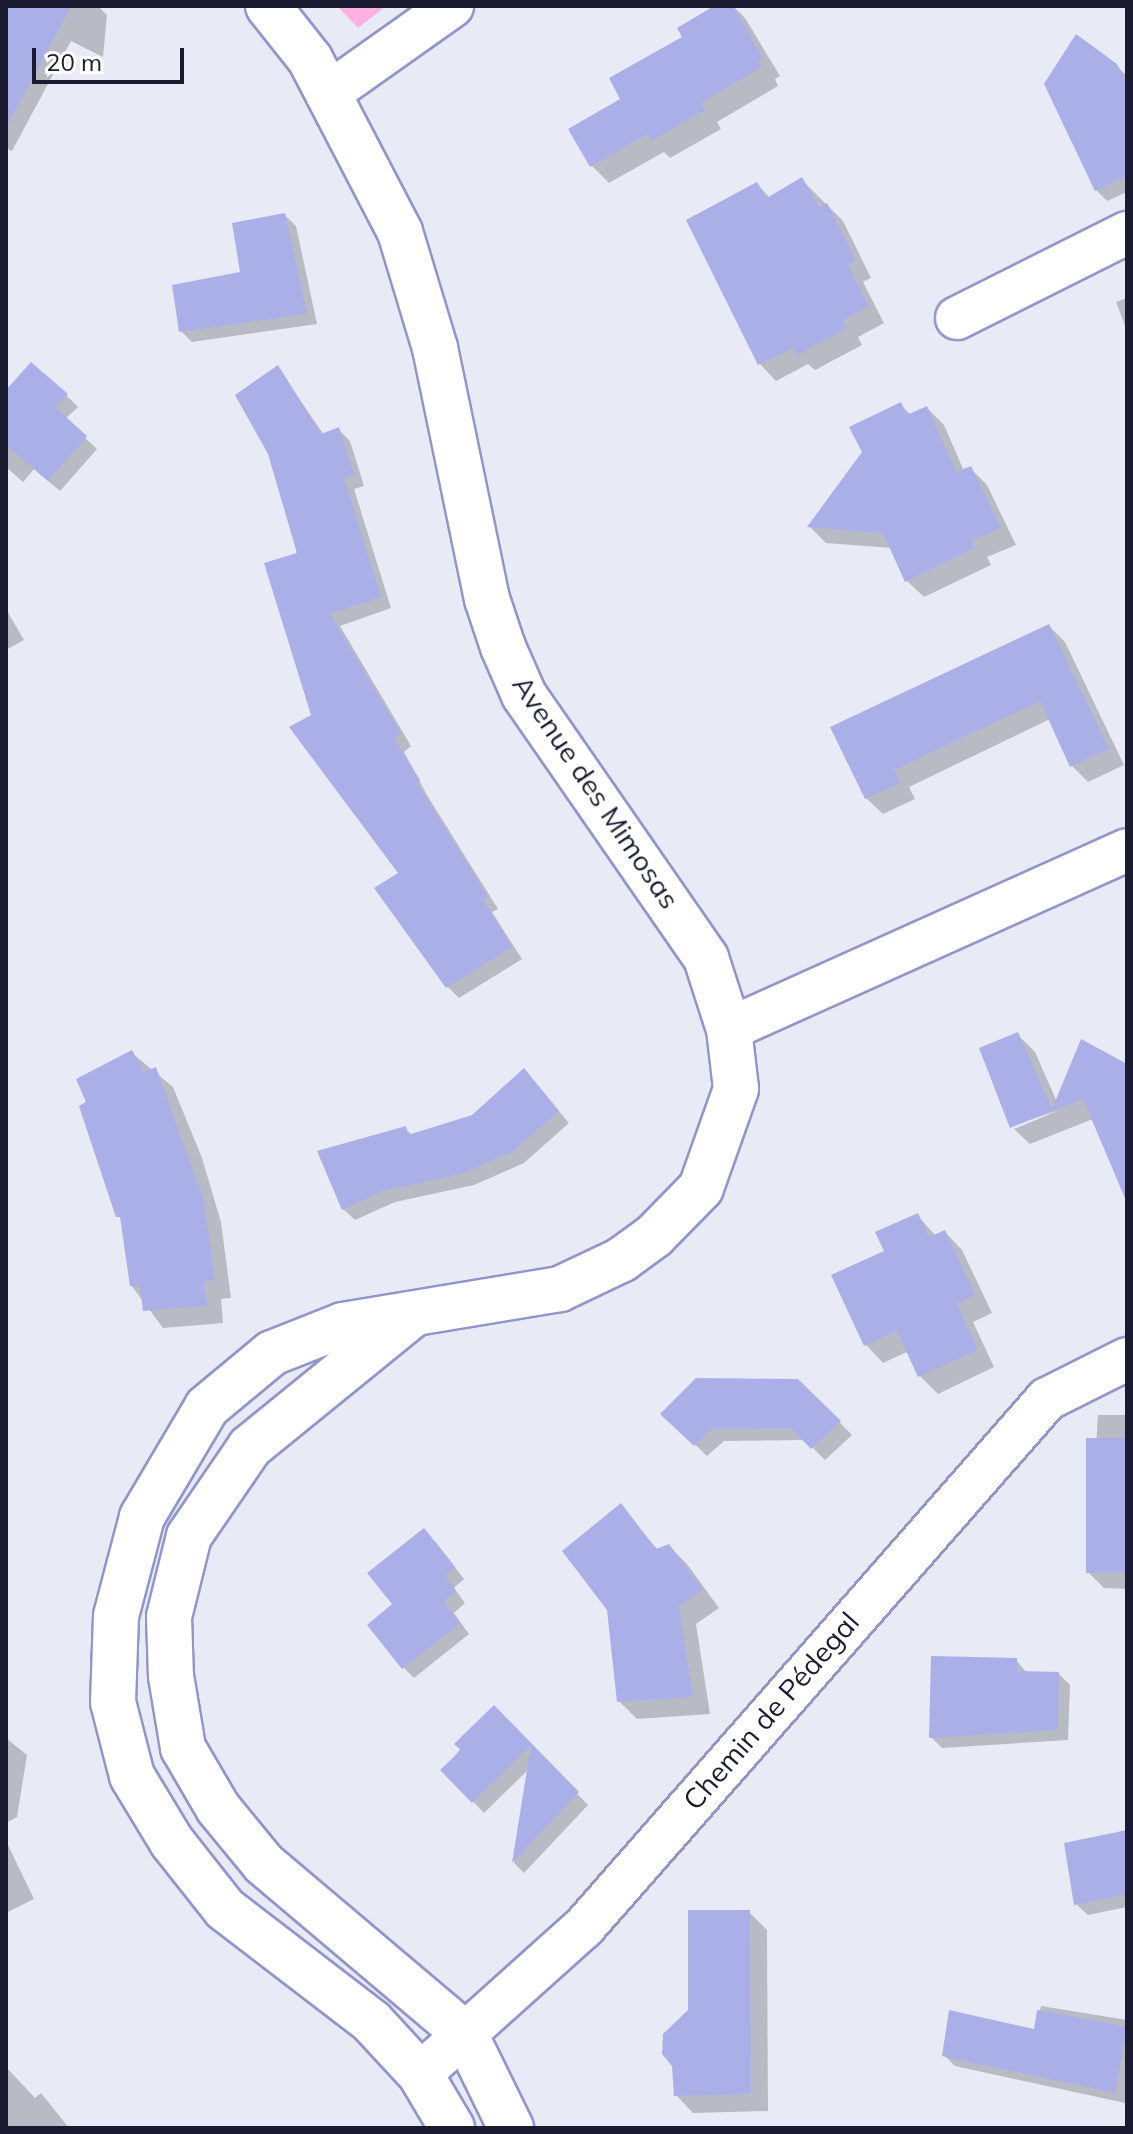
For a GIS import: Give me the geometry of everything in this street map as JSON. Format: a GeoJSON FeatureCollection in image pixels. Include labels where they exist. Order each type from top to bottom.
{"type":"FeatureCollection","features":[{"type":"Feature","properties":{"kind":"street","name":"Avenue des Mimosas"},"geometry":{"type":"LineString","coordinates":[[268,6],[310,59],[400,232],[435,348],[487,599],[503,647],[524,695],[706,958],[729,1029],[736,1089],[722,1140],[701,1188],[673,1220],[621,1260],[560,1289],[343,1325],[272,1353],[207,1407],[142,1517],[116,1616],[113,1702],[132,1776],[172,1842],[225,1909],[372,2022],[420,2074],[452,2128]]}},
{"type":"Feature","properties":{"kind":"street"},"geometry":{"type":"LineString","coordinates":[[329,93],[452,6]]}},
{"type":"Feature","properties":{"kind":"street"},"geometry":{"type":"LineString","coordinates":[[957,318],[1127,233]]}},
{"type":"Feature","properties":{"kind":"street"},"geometry":{"type":"LineString","coordinates":[[729,1029],[1127,850]]}},
{"type":"Feature","properties":{"kind":"street","name":"Avenue des Mimosas"},"geometry":{"type":"LineString","coordinates":[[411,1316],[250,1447],[189,1536],[169,1617],[171,1676],[183,1748],[218,1808],[264,1864],[465,2034],[511,2128]]}},
{"type":"Feature","properties":{"kind":"street","name":"Chemin de Pédegal"},"geometry":{"type":"LineString","coordinates":[[420,2074],[584,1927],[1047,1399],[1127,1359]]}},
{"type":"Feature","properties":{"kind":"street"},"geometry":{"type":"LineString","coordinates":[[142,1517],[189,1536]]}},
{"type":"Feature","properties":{"kind":"shaded area"},"geometry":{"type":"Polygon","coordinates":[[[337,6],[386,6],[358,28],[337,6]]]}},
{"type":"Feature","properties":{"kind":"building"},"geometry":{"type":"Polygon","coordinates":[[[6,6],[71,6],[6,128],[6,6]]]}},
{"type":"Feature","properties":{"kind":"building"},"geometry":{"type":"Polygon","coordinates":[[[714,6],[733,6],[763,58],[758,61],[762,67],[701,103],[705,110],[651,141],[647,134],[590,167],[568,129],[620,99],[609,78],[682,37],[677,28],[714,6]]]}},
{"type":"Feature","properties":{"kind":"building"},"geometry":{"type":"Polygon","coordinates":[[[1076,34],[1117,64],[1127,83],[1127,176],[1095,191],[1044,84],[1076,34]]]}},
{"type":"Feature","properties":{"kind":"building"},"geometry":{"type":"Polygon","coordinates":[[[802,177],[819,207],[827,203],[856,261],[848,265],[869,306],[843,320],[847,328],[797,355],[793,348],[758,365],[686,220],[757,182],[767,198],[802,177]]]}},
{"type":"Feature","properties":{"kind":"building"},"geometry":{"type":"Polygon","coordinates":[[[285,213],[307,314],[179,332],[172,285],[240,272],[232,223],[285,213]]]}},
{"type":"Feature","properties":{"kind":"building"},"geometry":{"type":"Polygon","coordinates":[[[31,362],[68,394],[55,407],[87,436],[48,481],[6,445],[6,390],[31,362]]]}},
{"type":"Feature","properties":{"kind":"building"},"geometry":{"type":"Polygon","coordinates":[[[278,365],[321,434],[339,427],[354,474],[344,478],[381,597],[330,614],[401,734],[394,739],[420,780],[417,783],[488,897],[483,900],[512,947],[446,988],[374,888],[398,873],[289,727],[311,715],[264,563],[297,553],[268,454],[235,395],[278,365]]]}},
{"type":"Feature","properties":{"kind":"building"},"geometry":{"type":"Polygon","coordinates":[[[901,402],[907,415],[927,406],[956,472],[971,466],[1001,528],[972,540],[975,548],[905,582],[883,533],[807,527],[862,452],[849,427],[901,402]]]}},
{"type":"Feature","properties":{"kind":"building"},"geometry":{"type":"Polygon","coordinates":[[[1049,624],[1109,749],[1070,767],[1040,701],[894,770],[900,783],[865,799],[830,727],[1049,624]]]}},
{"type":"Feature","properties":{"kind":"building"},"geometry":{"type":"Polygon","coordinates":[[[1018,1032],[1052,1109],[1081,1039],[1127,1064],[1127,1203],[1083,1099],[1010,1128],[979,1048],[1018,1032]]]}},
{"type":"Feature","properties":{"kind":"building"},"geometry":{"type":"Polygon","coordinates":[[[132,1050],[144,1072],[156,1067],[204,1202],[215,1280],[204,1282],[207,1306],[143,1311],[140,1286],[130,1286],[120,1217],[116,1217],[79,1106],[86,1102],[76,1079],[132,1050]]]}},
{"type":"Feature","properties":{"kind":"building"},"geometry":{"type":"Polygon","coordinates":[[[524,1068],[559,1111],[512,1152],[461,1174],[383,1191],[342,1210],[317,1151],[406,1126],[408,1135],[472,1115],[524,1068]]]}},
{"type":"Feature","properties":{"kind":"building"},"geometry":{"type":"Polygon","coordinates":[[[918,1213],[929,1237],[945,1230],[975,1295],[957,1304],[978,1350],[918,1377],[897,1331],[864,1346],[831,1275],[884,1251],[875,1232],[918,1213]]]}},
{"type":"Feature","properties":{"kind":"building"},"geometry":{"type":"Polygon","coordinates":[[[696,1378],[798,1379],[841,1421],[811,1449],[791,1428],[711,1429],[694,1446],[660,1414],[696,1378]]]}},
{"type":"Feature","properties":{"kind":"building"},"geometry":{"type":"Polygon","coordinates":[[[1086,1438],[1127,1438],[1127,1573],[1086,1573],[1086,1438]]]}},
{"type":"Feature","properties":{"kind":"building"},"geometry":{"type":"Polygon","coordinates":[[[621,1503],[656,1549],[669,1544],[703,1590],[679,1606],[693,1697],[617,1702],[607,1610],[562,1551],[621,1503]]]}},
{"type":"Feature","properties":{"kind":"building"},"geometry":{"type":"Polygon","coordinates":[[[424,1528],[455,1567],[445,1576],[456,1591],[444,1602],[460,1623],[402,1669],[367,1625],[392,1604],[367,1573],[424,1528]]]}},
{"type":"Feature","properties":{"kind":"building"},"geometry":{"type":"Polygon","coordinates":[[[931,1656],[1017,1658],[1017,1671],[1059,1672],[1058,1730],[929,1738],[931,1656]]]}},
{"type":"Feature","properties":{"kind":"building"},"geometry":{"type":"Polygon","coordinates":[[[494,1705],[579,1792],[512,1863],[531,1745],[472,1803],[440,1770],[461,1750],[454,1744],[494,1705]]]}},
{"type":"Feature","properties":{"kind":"building"},"geometry":{"type":"Polygon","coordinates":[[[1127,1830],[1127,1894],[1074,1905],[1064,1843],[1127,1830]]]}},
{"type":"Feature","properties":{"kind":"building"},"geometry":{"type":"Polygon","coordinates":[[[688,1910],[750,1910],[751,2094],[674,2096],[672,2066],[662,2054],[663,2034],[688,2010],[688,1910]]]}},
{"type":"Feature","properties":{"kind":"building"},"geometry":{"type":"Polygon","coordinates":[[[949,2010],[1034,2029],[1037,2010],[1127,2027],[1115,2093],[942,2056],[949,2010]]]}}]}
